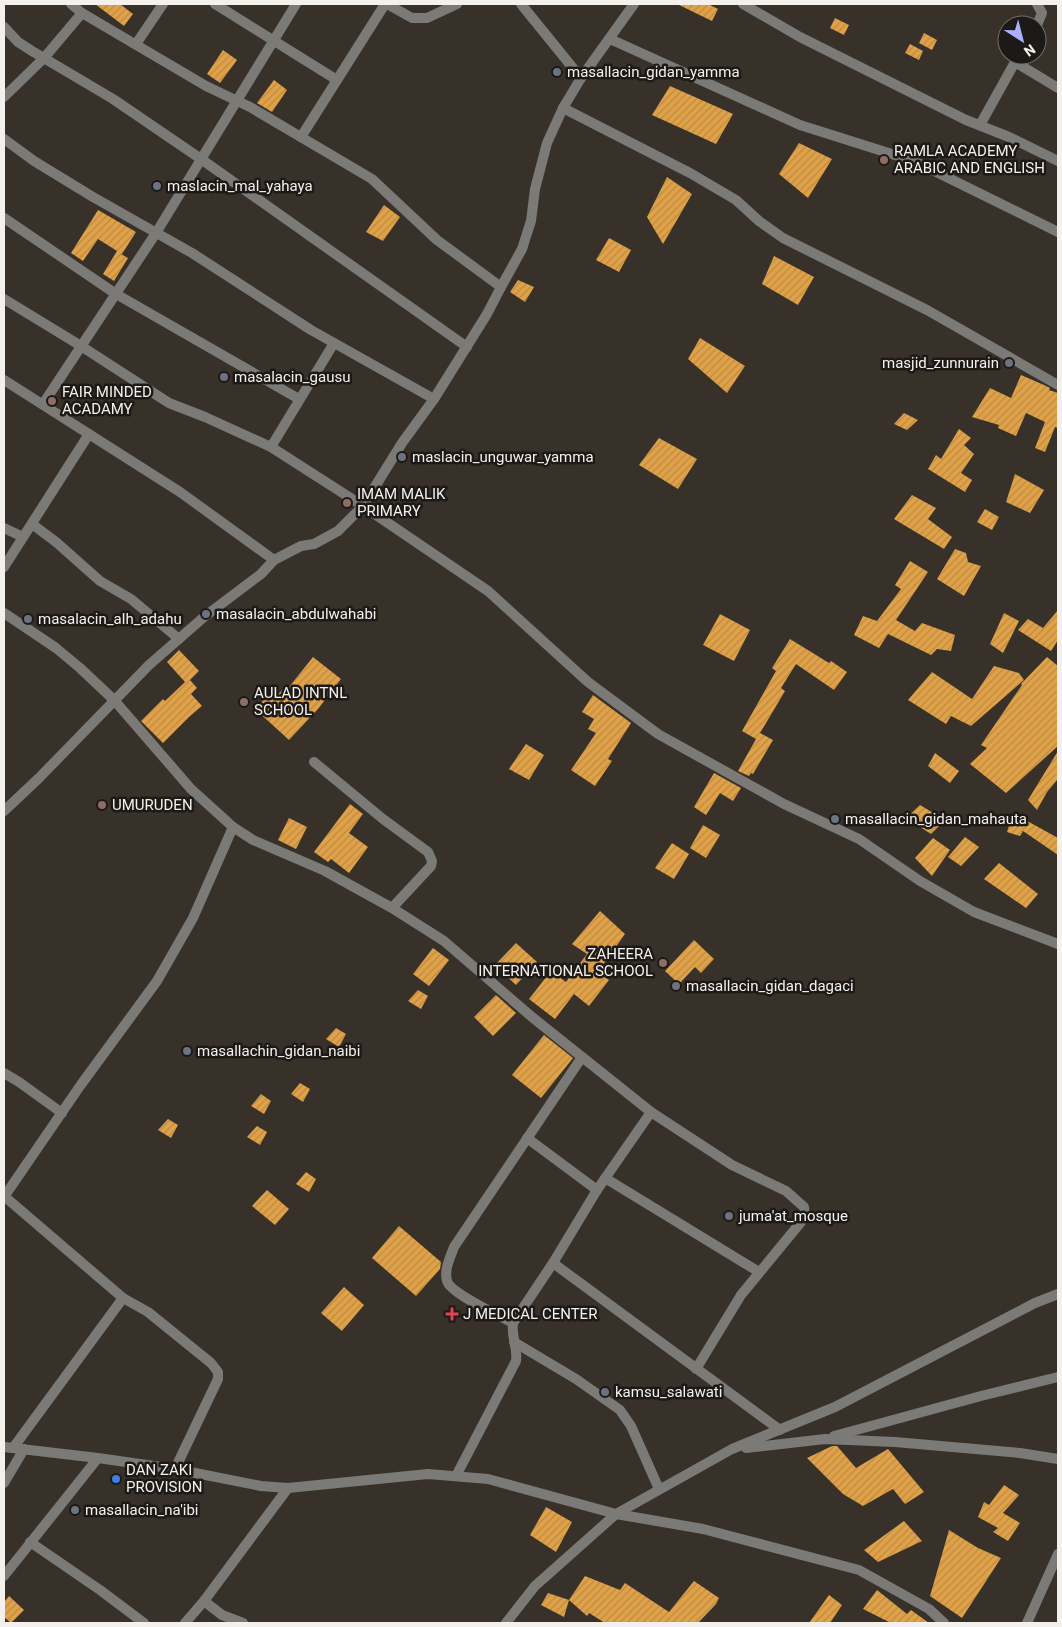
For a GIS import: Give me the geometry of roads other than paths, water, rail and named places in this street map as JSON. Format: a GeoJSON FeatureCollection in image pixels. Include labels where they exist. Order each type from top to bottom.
{"type":"FeatureCollection","features":[{"type":"Feature","properties":{"kind":"street"},"geometry":{"type":"LineString","coordinates":[[72,4],[82,12],[206,86],[236,100],[372,180],[437,240],[501,287]]}},
{"type":"Feature","properties":{"kind":"street"},"geometry":{"type":"LineString","coordinates":[[136,44],[163,4]]}},
{"type":"Feature","properties":{"kind":"street"},"geometry":{"type":"LineString","coordinates":[[215,4],[337,80]]}},
{"type":"Feature","properties":{"kind":"street"},"geometry":{"type":"LineString","coordinates":[[43,404],[156,233],[296,4]]}},
{"type":"Feature","properties":{"kind":"street"},"geometry":{"type":"LineString","coordinates":[[301,137],[386,4],[412,18],[427,18],[457,4]]}},
{"type":"Feature","properties":{"kind":"street"},"geometry":{"type":"LineString","coordinates":[[521,4],[582,78]]}},
{"type":"Feature","properties":{"kind":"street"},"geometry":{"type":"LineString","coordinates":[[4,811],[39,778],[149,665],[204,617],[261,574],[274,560],[301,546],[314,544],[338,532],[362,506],[467,347],[522,249],[531,221],[535,189],[548,143],[563,108],[634,4]]}},
{"type":"Feature","properties":{"kind":"street"},"geometry":{"type":"LineString","coordinates":[[743,4],[800,37],[1058,161]]}},
{"type":"Feature","properties":{"kind":"street"},"geometry":{"type":"LineString","coordinates":[[6,91],[44,58],[82,12]]}},
{"type":"Feature","properties":{"kind":"street"},"geometry":{"type":"LineString","coordinates":[[4,27],[18,42],[113,99],[467,347]]}},
{"type":"Feature","properties":{"kind":"street"},"geometry":{"type":"LineString","coordinates":[[610,39],[800,125],[914,161],[1058,232]]}},
{"type":"Feature","properties":{"kind":"street"},"geometry":{"type":"LineString","coordinates":[[980,125],[1014,65]]}},
{"type":"Feature","properties":{"kind":"street"},"geometry":{"type":"LineString","coordinates":[[1025,65],[1058,88]]}},
{"type":"Feature","properties":{"kind":"street"},"geometry":{"type":"LineString","coordinates":[[563,108],[736,200],[759,221],[783,238],[927,310],[1058,385]]}},
{"type":"Feature","properties":{"kind":"street"},"geometry":{"type":"LineString","coordinates":[[4,139],[34,161],[192,253],[311,330],[434,399]]}},
{"type":"Feature","properties":{"kind":"street"},"geometry":{"type":"LineString","coordinates":[[4,218],[116,294],[299,400]]}},
{"type":"Feature","properties":{"kind":"street"},"geometry":{"type":"LineString","coordinates":[[4,299],[81,346],[169,404],[205,417],[271,447],[362,506],[488,591],[588,682],[658,734],[784,804],[859,839],[920,880],[974,912],[1058,944]]}},
{"type":"Feature","properties":{"kind":"street"},"geometry":{"type":"LineString","coordinates":[[271,447],[334,343]]}},
{"type":"Feature","properties":{"kind":"street"},"geometry":{"type":"LineString","coordinates":[[4,380],[180,492],[274,560]]}},
{"type":"Feature","properties":{"kind":"street"},"geometry":{"type":"LineString","coordinates":[[4,567],[89,434]]}},
{"type":"Feature","properties":{"kind":"street"},"geometry":{"type":"LineString","coordinates":[[32,524],[56,542],[100,581],[131,599],[179,639]]}},
{"type":"Feature","properties":{"kind":"street"},"geometry":{"type":"LineString","coordinates":[[4,528],[23,537]]}},
{"type":"Feature","properties":{"kind":"street"},"geometry":{"type":"LineString","coordinates":[[4,613],[62,653],[80,668],[114,700],[191,790],[233,826],[253,840],[325,871],[392,908],[444,941],[532,1017],[651,1112],[732,1165],[786,1192],[804,1207],[801,1222],[741,1295],[696,1368]]}},
{"type":"Feature","properties":{"kind":"street"},"geometry":{"type":"LineString","coordinates":[[314,762],[362,803],[428,852],[432,861],[430,866],[392,908]]}},
{"type":"Feature","properties":{"kind":"street"},"geometry":{"type":"LineString","coordinates":[[175,1469],[218,1379],[218,1372],[211,1363],[148,1312],[123,1298],[4,1197],[62,1113],[158,981],[194,918],[233,826]]}},
{"type":"Feature","properties":{"kind":"street"},"geometry":{"type":"LineString","coordinates":[[513,1323],[455,1291],[447,1283],[446,1268],[454,1246],[582,1057]]}},
{"type":"Feature","properties":{"kind":"street"},"geometry":{"type":"LineString","coordinates":[[4,1073],[62,1113]]}},
{"type":"Feature","properties":{"kind":"street"},"geometry":{"type":"LineString","coordinates":[[456,1476],[516,1361],[517,1353],[512,1334],[513,1323],[597,1190],[651,1112]]}},
{"type":"Feature","properties":{"kind":"street"},"geometry":{"type":"LineString","coordinates":[[527,1138],[597,1190]]}},
{"type":"Feature","properties":{"kind":"street"},"geometry":{"type":"LineString","coordinates":[[605,1178],[759,1272]]}},
{"type":"Feature","properties":{"kind":"street"},"geometry":{"type":"LineString","coordinates":[[553,1262],[780,1430]]}},
{"type":"Feature","properties":{"kind":"street"},"geometry":{"type":"LineString","coordinates":[[506,1623],[535,1586],[616,1514],[732,1449],[834,1407],[1034,1303],[1058,1294]]}},
{"type":"Feature","properties":{"kind":"street"},"geometry":{"type":"LineString","coordinates":[[4,1483],[14,1448],[123,1298]]}},
{"type":"Feature","properties":{"kind":"street"},"geometry":{"type":"LineString","coordinates":[[514,1342],[576,1379],[620,1410],[630,1426],[659,1489]]}},
{"type":"Feature","properties":{"kind":"street"},"geometry":{"type":"LineString","coordinates":[[732,1449],[825,1439],[980,1396],[1058,1377]]}},
{"type":"Feature","properties":{"kind":"street"},"geometry":{"type":"LineString","coordinates":[[825,1439],[1020,1453],[1058,1459]]}},
{"type":"Feature","properties":{"kind":"street"},"geometry":{"type":"LineString","coordinates":[[14,1448],[175,1469],[261,1486],[288,1488],[428,1474],[488,1478],[616,1514],[703,1529],[859,1570],[929,1609],[944,1623]]}},
{"type":"Feature","properties":{"kind":"street"},"geometry":{"type":"LineString","coordinates":[[4,1576],[98,1458]]}},
{"type":"Feature","properties":{"kind":"street"},"geometry":{"type":"LineString","coordinates":[[185,1623],[204,1601],[288,1488]]}},
{"type":"Feature","properties":{"kind":"street"},"geometry":{"type":"LineString","coordinates":[[30,1542],[144,1623]]}},
{"type":"Feature","properties":{"kind":"street"},"geometry":{"type":"LineString","coordinates":[[1026,1623],[1058,1554]]}},
{"type":"Feature","properties":{"kind":"street"},"geometry":{"type":"LineString","coordinates":[[204,1601],[222,1615],[243,1623]]}},
{"type":"Feature","properties":{"kind":"place","name":"masallacin_gidan_yamma"},"geometry":{"type":"Point","coordinates":[557,72]}},
{"type":"Feature","properties":{"kind":"place","name":"RAMLA ACADEMY ARABIC AND ENGLISH"},"geometry":{"type":"Point","coordinates":[884,160]}},
{"type":"Feature","properties":{"kind":"place","name":"maslacin_mal_yahaya"},"geometry":{"type":"Point","coordinates":[157,186]}},
{"type":"Feature","properties":{"kind":"place","name":"masjid_zunnurain"},"geometry":{"type":"Point","coordinates":[1009,363]}},
{"type":"Feature","properties":{"kind":"place","name":"masalacin_gausu"},"geometry":{"type":"Point","coordinates":[224,377]}},
{"type":"Feature","properties":{"kind":"place","name":"FAIR MINDED ACADAMY"},"geometry":{"type":"Point","coordinates":[52,401]}},
{"type":"Feature","properties":{"kind":"place","name":"maslacin_unguwar_yamma"},"geometry":{"type":"Point","coordinates":[402,457]}},
{"type":"Feature","properties":{"kind":"place","name":"IMAM MALIK PRIMARY"},"geometry":{"type":"Point","coordinates":[347,503]}},
{"type":"Feature","properties":{"kind":"place","name":"masalacin_abdulwahabi"},"geometry":{"type":"Point","coordinates":[206,614]}},
{"type":"Feature","properties":{"kind":"place","name":"masalacin_alh_adahu"},"geometry":{"type":"Point","coordinates":[28,619]}},
{"type":"Feature","properties":{"kind":"place","name":"AULAD INTNL SCHOOL"},"geometry":{"type":"Point","coordinates":[244,702]}},
{"type":"Feature","properties":{"kind":"place","name":"UMURUDEN"},"geometry":{"type":"Point","coordinates":[102,805]}},
{"type":"Feature","properties":{"kind":"place","name":"masallacin_gidan_mahauta"},"geometry":{"type":"Point","coordinates":[835,819]}},
{"type":"Feature","properties":{"kind":"place","name":"ZAHEERA INTERNATIONAL SCHOOL"},"geometry":{"type":"Point","coordinates":[663,963]}},
{"type":"Feature","properties":{"kind":"place","name":"masallacin_gidan_dagaci"},"geometry":{"type":"Point","coordinates":[676,986]}},
{"type":"Feature","properties":{"kind":"place","name":"masallachin_gidan_naibi"},"geometry":{"type":"Point","coordinates":[187,1051]}},
{"type":"Feature","properties":{"kind":"place","name":"juma'at_mosque"},"geometry":{"type":"Point","coordinates":[729,1216]}},
{"type":"Feature","properties":{"kind":"place","name":"J MEDICAL CENTER"},"geometry":{"type":"Point","coordinates":[452,1314]}},
{"type":"Feature","properties":{"kind":"place","name":"kamsu_salawati"},"geometry":{"type":"Point","coordinates":[605,1392]}},
{"type":"Feature","properties":{"kind":"place","name":"DAN ZAKI PROVISION"},"geometry":{"type":"Point","coordinates":[116,1479]}},
{"type":"Feature","properties":{"kind":"place","name":"masallacin_na'ibi"},"geometry":{"type":"Point","coordinates":[75,1510]}}]}
